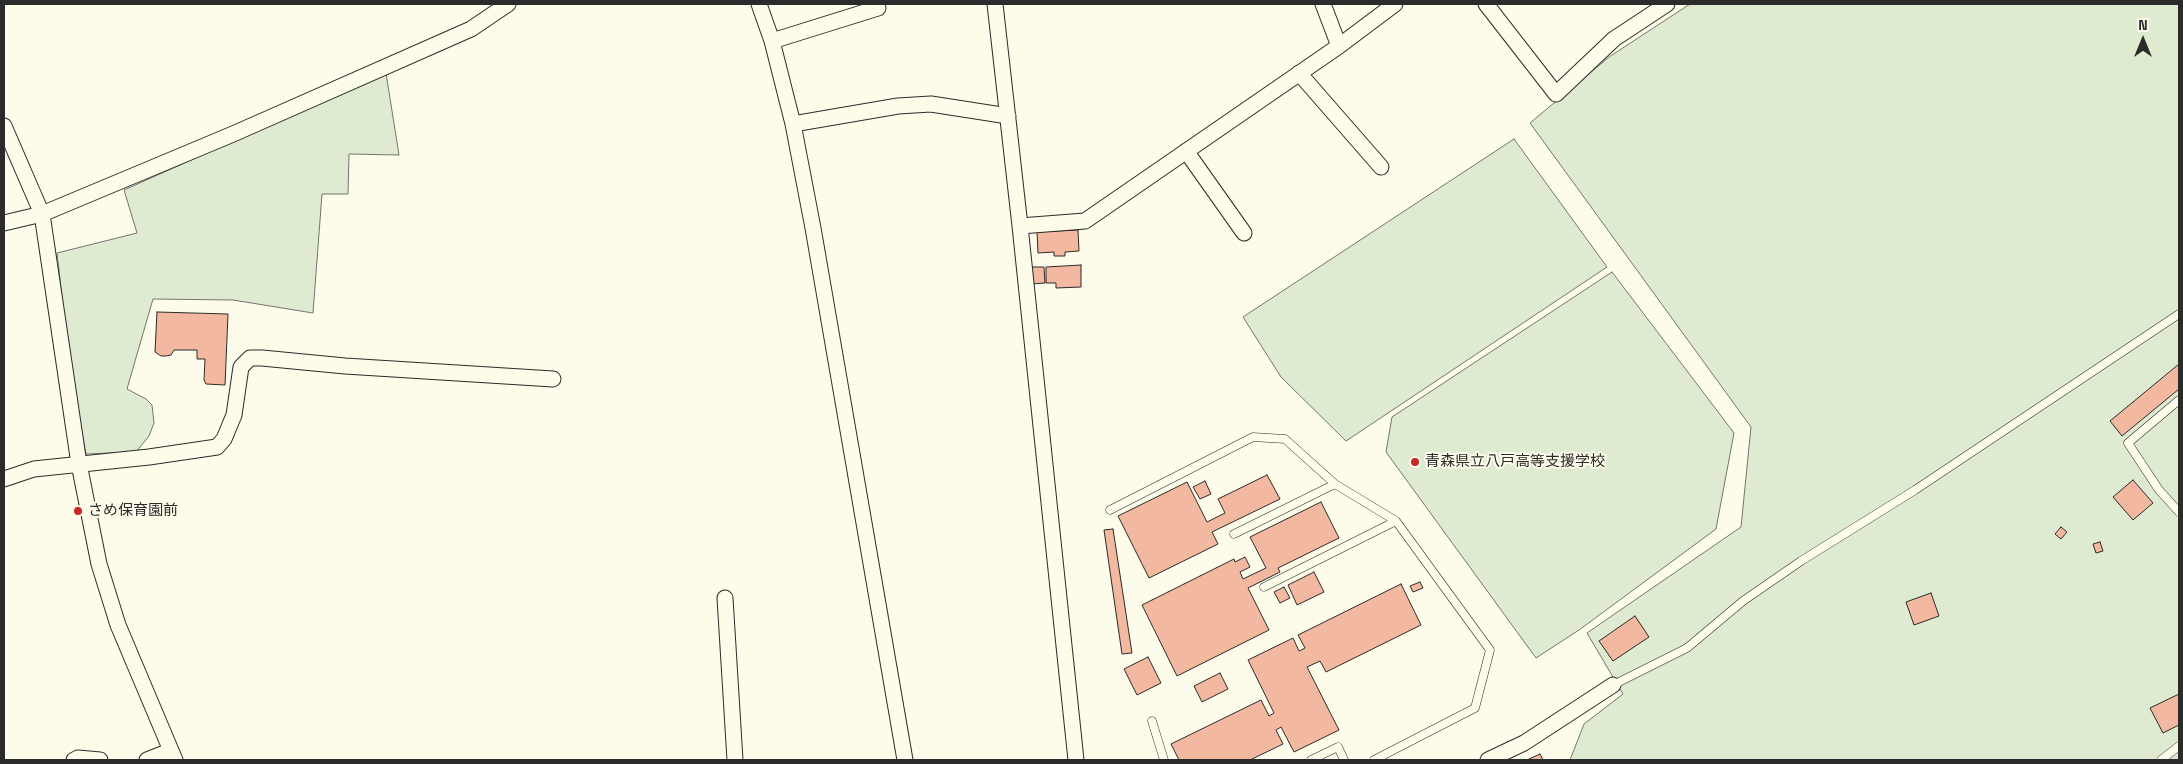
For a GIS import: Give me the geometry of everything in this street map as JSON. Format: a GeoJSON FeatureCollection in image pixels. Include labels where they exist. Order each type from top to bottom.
{"type":"FeatureCollection","features":[{"type":"Feature","properties":{"kind":"street"},"geometry":{"type":"LineString","coordinates":[[4,223],[42,214],[322,95],[470,29],[508,4]]}},
{"type":"Feature","properties":{"kind":"street"},"geometry":{"type":"LineString","coordinates":[[760,4],[772,41],[793,124],[815,237],[905,760]]}},
{"type":"Feature","properties":{"kind":"street"},"geometry":{"type":"LineString","coordinates":[[995,4],[1076,760]]}},
{"type":"Feature","properties":{"kind":"street"},"geometry":{"type":"LineString","coordinates":[[1323,4],[1339,46]]}},
{"type":"Feature","properties":{"kind":"street"},"geometry":{"type":"LineString","coordinates":[[1020,226],[1085,221],[1339,46],[1395,4]]}},
{"type":"Feature","properties":{"kind":"street"},"geometry":{"type":"LineString","coordinates":[[1486,4],[1556,94],[1614,39],[1667,4]]}},
{"type":"Feature","properties":{"kind":"street"},"geometry":{"type":"LineString","coordinates":[[772,41],[878,8]]}},
{"type":"Feature","properties":{"kind":"street"},"geometry":{"type":"LineString","coordinates":[[1299,73],[1381,167]]}},
{"type":"Feature","properties":{"kind":"street"},"geometry":{"type":"LineString","coordinates":[[793,124],[898,106],[931,104],[1008,116]]}},
{"type":"Feature","properties":{"kind":"street"},"geometry":{"type":"LineString","coordinates":[[4,126],[42,214],[79,464],[99,564],[118,625],[172,756],[147,760]]}},
{"type":"Feature","properties":{"kind":"street"},"geometry":{"type":"LineString","coordinates":[[1186,151],[1244,233]]}},
{"type":"Feature","properties":{"kind":"street"},"geometry":{"type":"LineString","coordinates":[[4,479],[34,469],[149,458],[217,447],[224,439],[234,415],[242,367],[250,358],[553,379]]}},
{"type":"Feature","properties":{"kind":"street"},"geometry":{"type":"LineString","coordinates":[[725,598],[735,760]]}},
{"type":"Feature","properties":{"kind":"street"},"geometry":{"type":"LineString","coordinates":[[1488,760],[1524,743],[1613,685]]}},
{"type":"Feature","properties":{"kind":"street"},"geometry":{"type":"LineString","coordinates":[[74,760],[78,758],[100,760]]}},
{"type":"Feature","properties":{"kind":"lane"},"geometry":{"type":"LineString","coordinates":[[1613,685],[1687,648],[1743,601],[1801,561],[1915,490],[2179,314]]}},
{"type":"Feature","properties":{"kind":"lane"},"geometry":{"type":"LineString","coordinates":[[2179,400],[2128,443],[2159,490],[2179,512]]}},
{"type":"Feature","properties":{"kind":"lane"},"geometry":{"type":"LineString","coordinates":[[1110,510],[1253,438],[1285,439],[1335,484],[1396,521],[1490,650],[1476,708],[1374,760]]}},
{"type":"Feature","properties":{"kind":"lane"},"geometry":{"type":"LineString","coordinates":[[1234,534],[1335,484]]}},
{"type":"Feature","properties":{"kind":"lane"},"geometry":{"type":"LineString","coordinates":[[1264,587],[1396,521]]}},
{"type":"Feature","properties":{"kind":"lane"},"geometry":{"type":"LineString","coordinates":[[1152,721],[1164,760]]}},
{"type":"Feature","properties":{"kind":"lane"},"geometry":{"type":"LineString","coordinates":[[2161,760],[2179,746]]}},
{"type":"Feature","properties":{"kind":"lane"},"geometry":{"type":"LineString","coordinates":[[1311,760],[1338,747],[1344,760]]}},
{"type":"Feature","properties":{"kind":"green space"},"geometry":{"type":"Polygon","coordinates":[[[1690,4],[2179,4],[2179,760],[1570,760],[1584,724],[1623,694],[1587,633],[1741,527],[1751,427],[1530,123],[1609,57],[1690,4]]]}},
{"type":"Feature","properties":{"kind":"green space"},"geometry":{"type":"Polygon","coordinates":[[[386,73],[399,155],[349,154],[348,194],[322,194],[313,313],[233,300],[153,299],[127,389],[146,399],[152,405],[154,423],[149,436],[136,452],[86,454],[71,376],[57,253],[137,233],[124,190],[386,73]]]}},
{"type":"Feature","properties":{"kind":"green space"},"geometry":{"type":"Polygon","coordinates":[[[1514,139],[1607,267],[1346,441],[1281,377],[1243,317],[1514,139]]]}},
{"type":"Feature","properties":{"kind":"green space"},"geometry":{"type":"Polygon","coordinates":[[[1612,272],[1734,433],[1716,529],[1579,630],[1536,658],[1386,452],[1392,417],[1612,272]]]}},
{"type":"Feature","properties":{"kind":"building"},"geometry":{"type":"Polygon","coordinates":[[[1078,230],[1079,251],[1065,252],[1065,256],[1054,256],[1054,252],[1038,253],[1037,232],[1078,230]]]}},
{"type":"Feature","properties":{"kind":"building"},"geometry":{"type":"Polygon","coordinates":[[[1081,265],[1081,287],[1056,288],[1056,283],[1046,283],[1046,267],[1081,265]]]}},
{"type":"Feature","properties":{"kind":"building"},"geometry":{"type":"Polygon","coordinates":[[[1030,267],[1044,267],[1045,283],[1031,284],[1030,267]]]}},
{"type":"Feature","properties":{"kind":"building"},"geometry":{"type":"Polygon","coordinates":[[[157,312],[228,314],[225,385],[206,384],[204,380],[205,359],[197,359],[197,350],[174,350],[171,355],[166,356],[161,356],[155,352],[157,312]]]}},
{"type":"Feature","properties":{"kind":"building"},"geometry":{"type":"Polygon","coordinates":[[[2179,364],[2179,389],[2122,436],[2110,421],[2179,364]]]}},
{"type":"Feature","properties":{"kind":"building"},"geometry":{"type":"Polygon","coordinates":[[[1267,475],[1280,499],[1212,532],[1218,544],[1149,578],[1118,516],[1187,482],[1207,522],[1225,513],[1218,499],[1267,475]]]}},
{"type":"Feature","properties":{"kind":"building"},"geometry":{"type":"Polygon","coordinates":[[[2133,480],[2153,503],[2133,520],[2113,497],[2133,480]]]}},
{"type":"Feature","properties":{"kind":"building"},"geometry":{"type":"Polygon","coordinates":[[[1205,481],[1211,494],[1200,499],[1193,487],[1205,481]]]}},
{"type":"Feature","properties":{"kind":"building"},"geometry":{"type":"Polygon","coordinates":[[[1321,502],[1339,538],[1278,568],[1280,572],[1248,588],[1269,630],[1177,676],[1142,605],[1234,559],[1235,562],[1245,557],[1250,567],[1240,572],[1243,579],[1266,568],[1250,537],[1321,502]]]}},
{"type":"Feature","properties":{"kind":"building"},"geometry":{"type":"Polygon","coordinates":[[[2061,527],[2067,532],[2061,539],[2055,534],[2061,527]]]}},
{"type":"Feature","properties":{"kind":"building"},"geometry":{"type":"Polygon","coordinates":[[[1113,529],[1132,653],[1122,654],[1104,530],[1113,529]]]}},
{"type":"Feature","properties":{"kind":"building"},"geometry":{"type":"Polygon","coordinates":[[[2100,542],[2103,551],[2096,553],[2093,544],[2100,542]]]}},
{"type":"Feature","properties":{"kind":"building"},"geometry":{"type":"Polygon","coordinates":[[[1314,572],[1324,592],[1297,605],[1288,585],[1314,572]]]}},
{"type":"Feature","properties":{"kind":"building"},"geometry":{"type":"Polygon","coordinates":[[[1420,582],[1423,588],[1413,592],[1410,586],[1420,582]]]}},
{"type":"Feature","properties":{"kind":"building"},"geometry":{"type":"Polygon","coordinates":[[[1401,584],[1421,625],[1326,672],[1320,661],[1307,667],[1339,730],[1294,752],[1281,727],[1276,730],[1283,744],[1250,760],[1179,760],[1171,744],[1261,700],[1269,716],[1274,713],[1248,660],[1293,638],[1299,651],[1305,648],[1298,635],[1401,584]]]}},
{"type":"Feature","properties":{"kind":"building"},"geometry":{"type":"Polygon","coordinates":[[[1284,587],[1290,598],[1280,603],[1274,592],[1284,587]]]}},
{"type":"Feature","properties":{"kind":"building"},"geometry":{"type":"Polygon","coordinates":[[[1931,593],[1939,616],[1914,625],[1906,602],[1931,593]]]}},
{"type":"Feature","properties":{"kind":"building"},"geometry":{"type":"Polygon","coordinates":[[[1635,616],[1649,637],[1613,661],[1599,641],[1635,616]]]}},
{"type":"Feature","properties":{"kind":"building"},"geometry":{"type":"Polygon","coordinates":[[[1148,657],[1161,683],[1137,695],[1124,669],[1148,657]]]}},
{"type":"Feature","properties":{"kind":"building"},"geometry":{"type":"Polygon","coordinates":[[[1220,673],[1228,689],[1202,702],[1194,686],[1220,673]]]}},
{"type":"Feature","properties":{"kind":"building"},"geometry":{"type":"Polygon","coordinates":[[[2179,694],[2179,725],[2163,733],[2150,708],[2179,694]]]}},
{"type":"Feature","properties":{"kind":"building"},"geometry":{"type":"Polygon","coordinates":[[[1540,754],[1543,760],[1527,760],[1540,754]]]}},
{"type":"Feature","properties":{"kind":"place","name":"青森県立八戸高等支援学校"},"geometry":{"type":"Point","coordinates":[1415,462]}},
{"type":"Feature","properties":{"kind":"place","name":"さめ保育園前"},"geometry":{"type":"Point","coordinates":[78,511]}}]}
